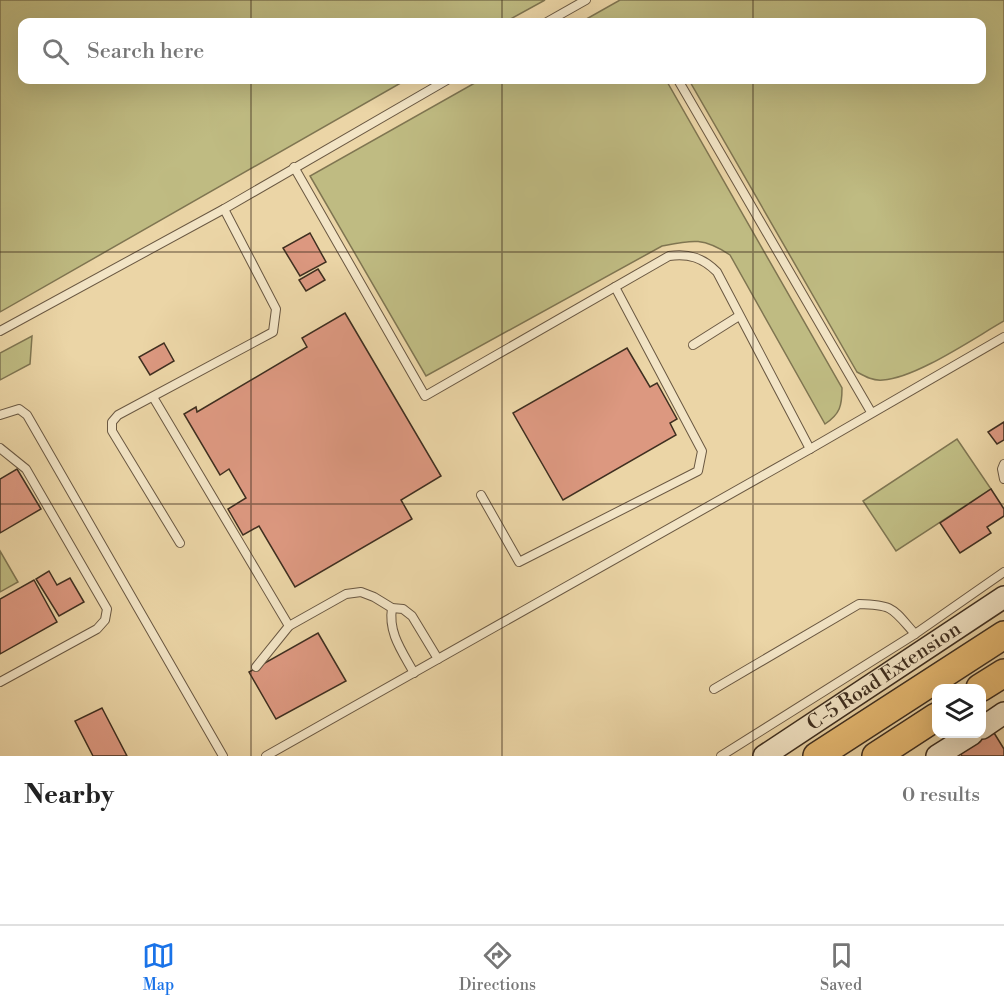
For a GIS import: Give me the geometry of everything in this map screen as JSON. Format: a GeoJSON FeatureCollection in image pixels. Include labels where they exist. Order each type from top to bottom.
{"type":"FeatureCollection","features":[{"type":"Feature","properties":{"kind":"highway"},"geometry":{"type":"LineString","coordinates":[[816,756],[1004,635]]}},
{"type":"Feature","properties":{"kind":"highway"},"geometry":{"type":"LineString","coordinates":[[986,684],[1004,673]]}},
{"type":"Feature","properties":{"kind":"highway"},"geometry":{"type":"LineString","coordinates":[[876,756],[932,720]]}},
{"type":"Feature","properties":{"kind":"main road","name":"C-5 Road Extension"},"geometry":{"type":"LineString","coordinates":[[764,756],[1004,597]]}},
{"type":"Feature","properties":{"kind":"main road"},"geometry":{"type":"LineString","coordinates":[[986,725],[1004,713]]}},
{"type":"Feature","properties":{"kind":"main road"},"geometry":{"type":"LineString","coordinates":[[937,756],[966,738]]}},
{"type":"Feature","properties":{"kind":"lane"},"geometry":{"type":"LineString","coordinates":[[554,18],[586,0]]}},
{"type":"Feature","properties":{"kind":"lane"},"geometry":{"type":"LineString","coordinates":[[0,331],[224,208],[440,84]]}},
{"type":"Feature","properties":{"kind":"lane"},"geometry":{"type":"LineString","coordinates":[[680,84],[871,412]]}},
{"type":"Feature","properties":{"kind":"lane"},"geometry":{"type":"LineString","coordinates":[[294,167],[425,396],[669,256],[682,254],[706,262],[717,272],[810,449]]}},
{"type":"Feature","properties":{"kind":"lane"},"geometry":{"type":"LineString","coordinates":[[180,543],[112,431],[112,422],[118,415],[273,332],[276,309],[224,208]]}},
{"type":"Feature","properties":{"kind":"lane"},"geometry":{"type":"LineString","coordinates":[[481,495],[519,562],[698,471],[702,451],[615,287]]}},
{"type":"Feature","properties":{"kind":"lane"},"geometry":{"type":"LineString","coordinates":[[693,345],[739,316]]}},
{"type":"Feature","properties":{"kind":"lane"},"geometry":{"type":"LineString","coordinates":[[266,756],[1004,337]]}},
{"type":"Feature","properties":{"kind":"lane"},"geometry":{"type":"LineString","coordinates":[[153,397],[289,626]]}},
{"type":"Feature","properties":{"kind":"lane"},"geometry":{"type":"LineString","coordinates":[[0,416],[19,409],[27,415],[224,756]]}},
{"type":"Feature","properties":{"kind":"lane"},"geometry":{"type":"LineString","coordinates":[[0,448],[26,469],[107,609],[105,620],[97,629],[0,682]]}},
{"type":"Feature","properties":{"kind":"lane"},"geometry":{"type":"LineString","coordinates":[[1004,464],[1002,469],[1004,479]]}},
{"type":"Feature","properties":{"kind":"lane"},"geometry":{"type":"LineString","coordinates":[[721,756],[915,634],[1004,572]]}},
{"type":"Feature","properties":{"kind":"lane"},"geometry":{"type":"LineString","coordinates":[[256,667],[289,626],[345,594],[368,594],[392,608],[403,609],[412,616],[438,658]]}},
{"type":"Feature","properties":{"kind":"lane"},"geometry":{"type":"LineString","coordinates":[[714,689],[859,604],[886,605],[894,610],[915,634]]}},
{"type":"Feature","properties":{"kind":"lane"},"geometry":{"type":"LineString","coordinates":[[392,608],[390,620],[392,634],[414,673]]}},
{"type":"Feature","properties":{"kind":"shaded area"},"geometry":{"type":"Polygon","coordinates":[[[0,0],[545,0],[512,18],[18,18],[18,84],[399,84],[0,312],[0,0]]]}},
{"type":"Feature","properties":{"kind":"shaded area"},"geometry":{"type":"Polygon","coordinates":[[[620,0],[1004,0],[1004,321],[928,365],[896,378],[879,380],[857,372],[691,84],[986,84],[986,18],[588,18],[620,0]]]}},
{"type":"Feature","properties":{"kind":"shaded area"},"geometry":{"type":"Polygon","coordinates":[[[473,84],[668,84],[842,388],[841,405],[834,417],[825,424],[730,255],[712,245],[697,242],[681,242],[662,246],[426,376],[310,176],[473,84]]]}},
{"type":"Feature","properties":{"kind":"shaded area"},"geometry":{"type":"Polygon","coordinates":[[[32,336],[30,364],[0,380],[0,353],[32,336]]]}},
{"type":"Feature","properties":{"kind":"shaded area"},"geometry":{"type":"Polygon","coordinates":[[[957,439],[991,489],[896,551],[863,501],[957,439]]]}},
{"type":"Feature","properties":{"kind":"shaded area"},"geometry":{"type":"Polygon","coordinates":[[[0,551],[18,582],[0,592],[0,551]]]}},
{"type":"Feature","properties":{"kind":"building"},"geometry":{"type":"Polygon","coordinates":[[[310,233],[326,262],[300,276],[283,248],[310,233]]]}},
{"type":"Feature","properties":{"kind":"building"},"geometry":{"type":"Polygon","coordinates":[[[318,269],[325,280],[306,291],[299,280],[318,269]]]}},
{"type":"Feature","properties":{"kind":"building"},"geometry":{"type":"Polygon","coordinates":[[[345,313],[441,476],[401,500],[412,519],[295,587],[259,526],[243,535],[228,509],[246,498],[229,469],[220,475],[184,414],[196,407],[197,412],[307,347],[302,338],[345,313]]]}},
{"type":"Feature","properties":{"kind":"building"},"geometry":{"type":"Polygon","coordinates":[[[164,343],[174,361],[150,375],[139,357],[164,343]]]}},
{"type":"Feature","properties":{"kind":"building"},"geometry":{"type":"Polygon","coordinates":[[[627,348],[650,387],[657,383],[677,419],[670,423],[676,435],[563,500],[513,413],[627,348]]]}},
{"type":"Feature","properties":{"kind":"building"},"geometry":{"type":"Polygon","coordinates":[[[1004,422],[1004,440],[997,444],[988,432],[1004,422]]]}},
{"type":"Feature","properties":{"kind":"building"},"geometry":{"type":"Polygon","coordinates":[[[17,469],[41,509],[0,533],[0,479],[17,469]]]}},
{"type":"Feature","properties":{"kind":"building"},"geometry":{"type":"Polygon","coordinates":[[[991,489],[1004,509],[1004,516],[987,527],[991,533],[960,553],[940,523],[991,489]]]}},
{"type":"Feature","properties":{"kind":"building"},"geometry":{"type":"Polygon","coordinates":[[[49,571],[57,585],[70,578],[84,602],[59,616],[36,579],[49,571]]]}},
{"type":"Feature","properties":{"kind":"building"},"geometry":{"type":"Polygon","coordinates":[[[34,580],[57,622],[0,654],[0,599],[34,580]]]}},
{"type":"Feature","properties":{"kind":"building"},"geometry":{"type":"Polygon","coordinates":[[[318,633],[346,681],[276,719],[249,672],[318,633]]]}},
{"type":"Feature","properties":{"kind":"building"},"geometry":{"type":"Polygon","coordinates":[[[102,708],[127,756],[93,756],[75,721],[102,708]]]}},
{"type":"Feature","properties":{"kind":"building"},"geometry":{"type":"Polygon","coordinates":[[[991,728],[1004,749],[1004,756],[962,756],[957,748],[974,738],[986,738],[986,731],[991,728]]]}}]}
